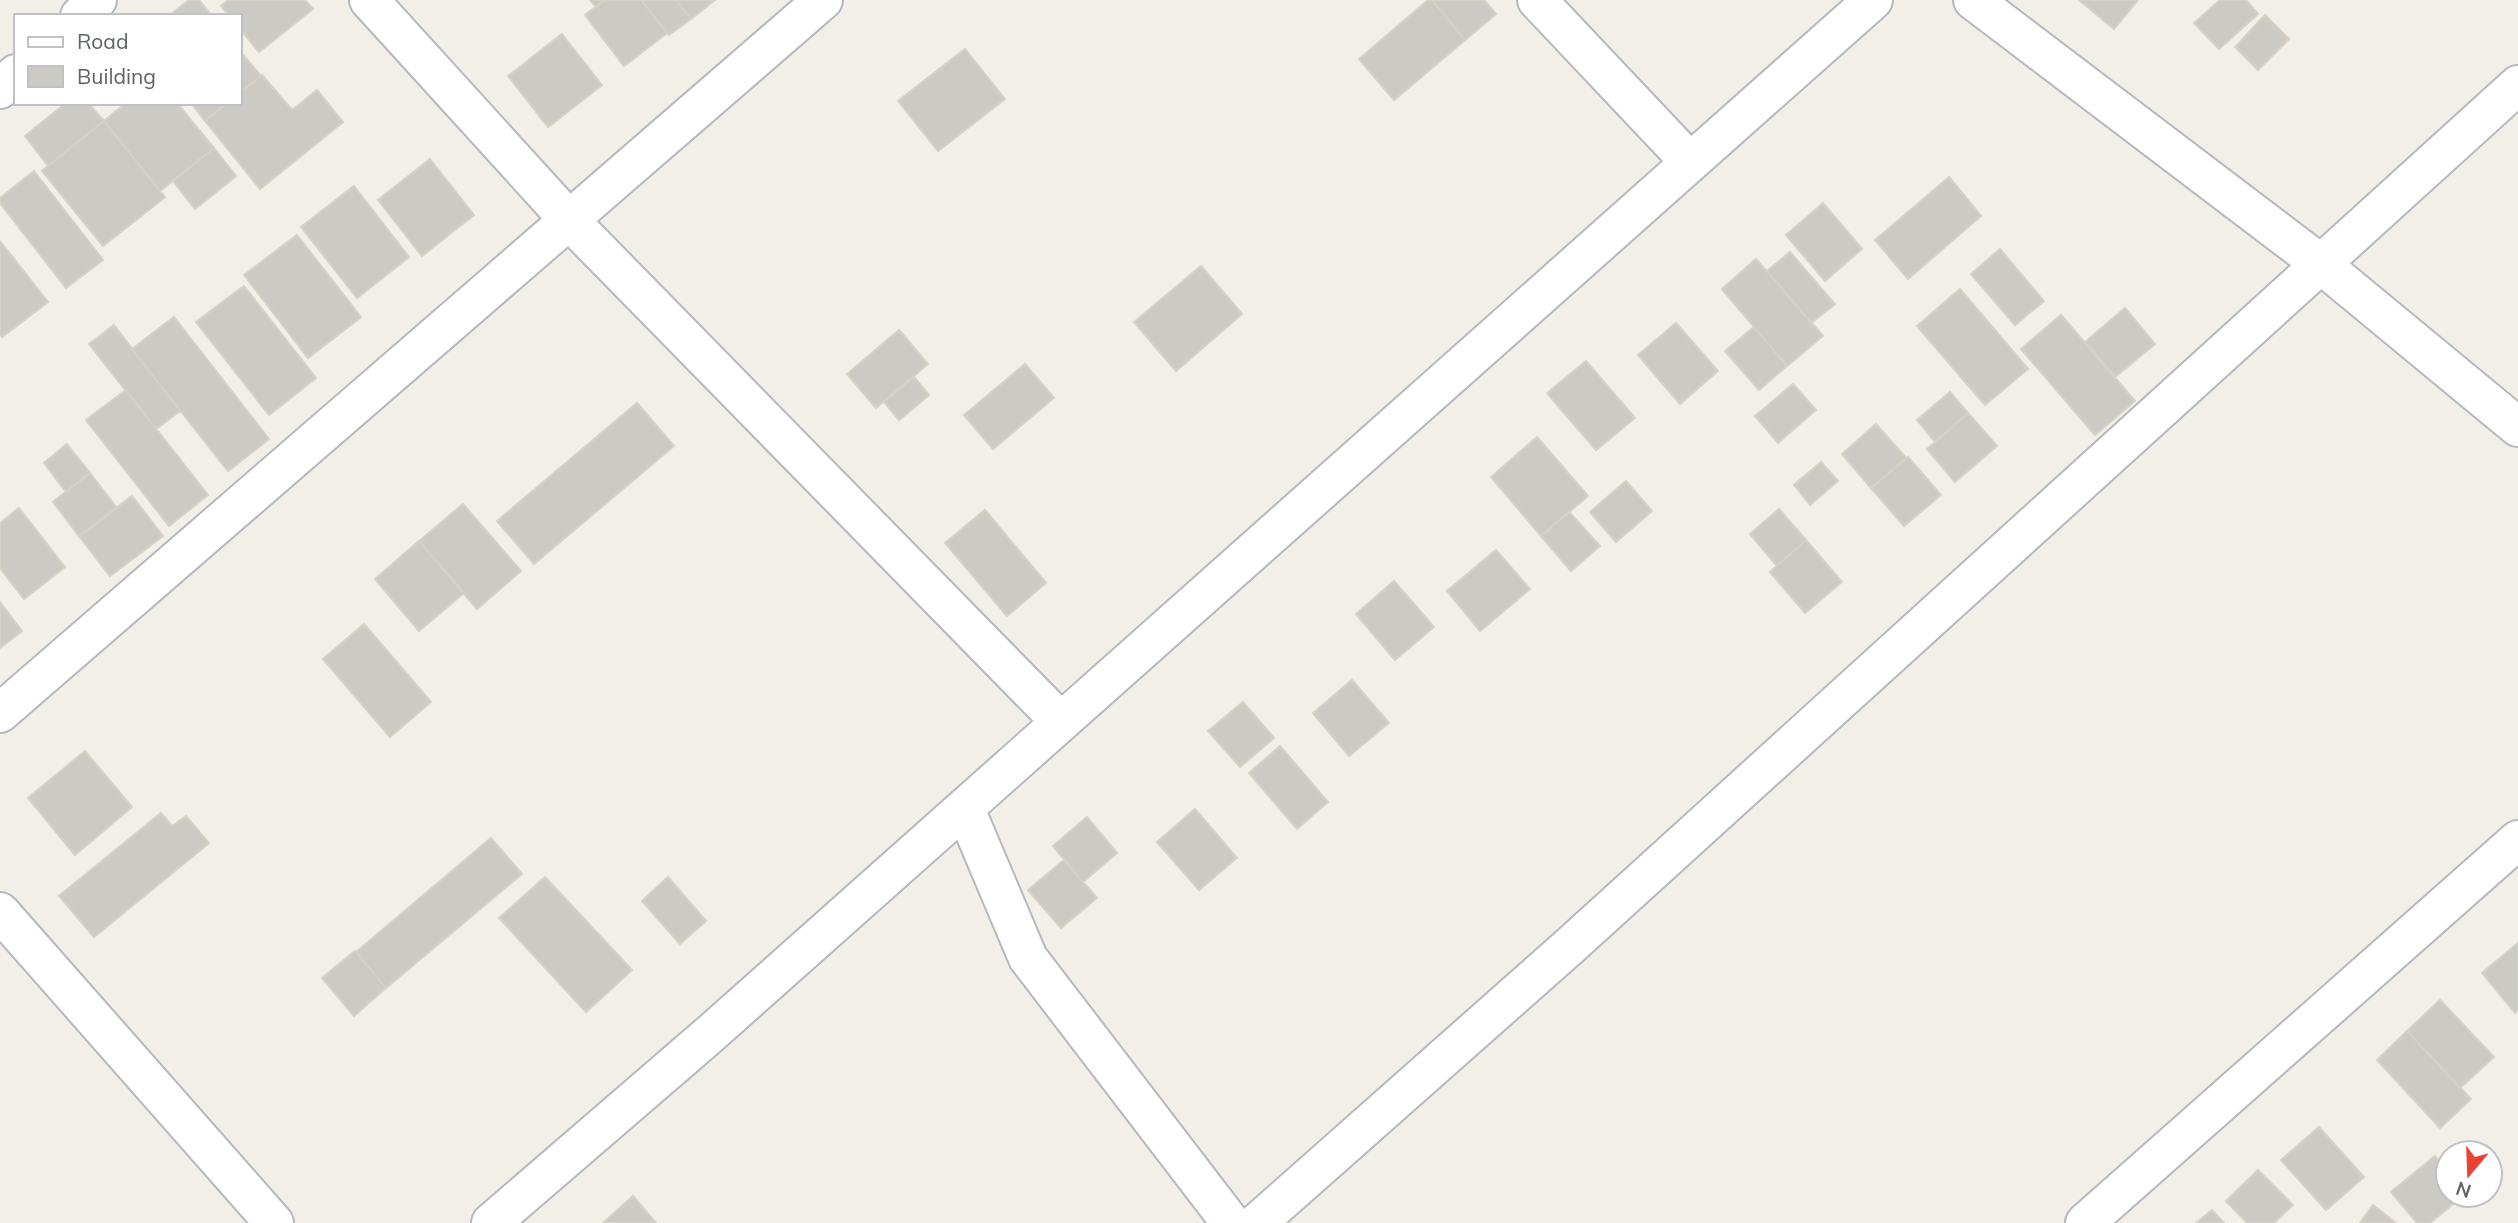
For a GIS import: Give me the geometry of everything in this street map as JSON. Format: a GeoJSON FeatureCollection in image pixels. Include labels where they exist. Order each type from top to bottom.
{"type":"FeatureCollection","features":[{"type":"Feature","properties":{"kind":"street"},"geometry":{"type":"LineString","coordinates":[[82,14],[97,0]]}},
{"type":"Feature","properties":{"kind":"street"},"geometry":{"type":"LineString","coordinates":[[369,0],[569,220],[1061,722]]}},
{"type":"Feature","properties":{"kind":"street"},"geometry":{"type":"LineString","coordinates":[[0,713],[822,0]]}},
{"type":"Feature","properties":{"kind":"street"},"geometry":{"type":"LineString","coordinates":[[1537,0],[1690,162]]}},
{"type":"Feature","properties":{"kind":"street"},"geometry":{"type":"LineString","coordinates":[[491,1223],[709,1035],[1873,0]]}},
{"type":"Feature","properties":{"kind":"street"},"geometry":{"type":"LineString","coordinates":[[1973,0],[2322,265],[2518,427]]}},
{"type":"Feature","properties":{"kind":"street"},"geometry":{"type":"LineString","coordinates":[[0,89],[14,76]]}},
{"type":"Feature","properties":{"kind":"street"},"geometry":{"type":"LineString","coordinates":[[1257,1223],[1592,926],[2518,85]]}},
{"type":"Feature","properties":{"kind":"street"},"geometry":{"type":"LineString","coordinates":[[965,808],[1028,958],[1231,1223]]}},
{"type":"Feature","properties":{"kind":"street"},"geometry":{"type":"LineString","coordinates":[[2085,1223],[2518,840]]}},
{"type":"Feature","properties":{"kind":"street"},"geometry":{"type":"LineString","coordinates":[[0,912],[274,1223]]}},
{"type":"Feature","properties":{"kind":"building"},"geometry":{"type":"Polygon","coordinates":[[[189,0],[199,0],[210,14],[172,14],[189,0]]]}},
{"type":"Feature","properties":{"kind":"building"},"geometry":{"type":"Polygon","coordinates":[[[228,0],[305,0],[313,9],[259,52],[242,31],[242,14],[227,14],[221,6],[228,0]]]}},
{"type":"Feature","properties":{"kind":"building"},"geometry":{"type":"Polygon","coordinates":[[[590,0],[605,0],[596,7],[590,0]]]}},
{"type":"Feature","properties":{"kind":"building"},"geometry":{"type":"Polygon","coordinates":[[[605,0],[641,0],[667,33],[624,66],[585,15],[605,0]]]}},
{"type":"Feature","properties":{"kind":"building"},"geometry":{"type":"Polygon","coordinates":[[[641,0],[676,0],[691,19],[669,35],[641,0]]]}},
{"type":"Feature","properties":{"kind":"building"},"geometry":{"type":"Polygon","coordinates":[[[676,0],[715,0],[691,19],[676,0]]]}},
{"type":"Feature","properties":{"kind":"building"},"geometry":{"type":"Polygon","coordinates":[[[1428,0],[1432,0],[1465,40],[1394,100],[1359,59],[1428,0]]]}},
{"type":"Feature","properties":{"kind":"building"},"geometry":{"type":"Polygon","coordinates":[[[1432,0],[1484,0],[1496,14],[1465,40],[1432,0]]]}},
{"type":"Feature","properties":{"kind":"building"},"geometry":{"type":"Polygon","coordinates":[[[2079,0],[2138,0],[2114,29],[2079,0]]]}},
{"type":"Feature","properties":{"kind":"building"},"geometry":{"type":"Polygon","coordinates":[[[2220,0],[2246,0],[2258,14],[2219,49],[2194,23],[2220,0]]]}},
{"type":"Feature","properties":{"kind":"building"},"geometry":{"type":"Polygon","coordinates":[[[2265,15],[2289,39],[2258,70],[2235,47],[2265,15]]]}},
{"type":"Feature","properties":{"kind":"building"},"geometry":{"type":"Polygon","coordinates":[[[562,34],[602,85],[548,127],[508,76],[562,34]]]}},
{"type":"Feature","properties":{"kind":"building"},"geometry":{"type":"Polygon","coordinates":[[[965,49],[1005,99],[938,151],[898,101],[965,49]]]}},
{"type":"Feature","properties":{"kind":"building"},"geometry":{"type":"Polygon","coordinates":[[[242,53],[261,76],[242,91],[242,53]]]}},
{"type":"Feature","properties":{"kind":"building"},"geometry":{"type":"Polygon","coordinates":[[[262,75],[292,110],[317,90],[343,122],[260,189],[205,121],[225,105],[242,105],[242,91],[262,75]]]}},
{"type":"Feature","properties":{"kind":"building"},"geometry":{"type":"Polygon","coordinates":[[[64,105],[90,105],[104,121],[48,166],[25,136],[64,105]]]}},
{"type":"Feature","properties":{"kind":"building"},"geometry":{"type":"Polygon","coordinates":[[[124,105],[179,105],[214,148],[160,191],[104,121],[124,105]]]}},
{"type":"Feature","properties":{"kind":"building"},"geometry":{"type":"Polygon","coordinates":[[[193,105],[225,105],[205,121],[193,105]]]}},
{"type":"Feature","properties":{"kind":"building"},"geometry":{"type":"Polygon","coordinates":[[[104,121],[165,197],[103,246],[42,171],[104,121]]]}},
{"type":"Feature","properties":{"kind":"building"},"geometry":{"type":"Polygon","coordinates":[[[214,148],[236,176],[195,209],[173,181],[214,148]]]}},
{"type":"Feature","properties":{"kind":"building"},"geometry":{"type":"Polygon","coordinates":[[[430,159],[474,215],[422,256],[378,200],[430,159]]]}},
{"type":"Feature","properties":{"kind":"building"},"geometry":{"type":"Polygon","coordinates":[[[34,171],[103,260],[66,288],[0,203],[0,198],[34,171]]]}},
{"type":"Feature","properties":{"kind":"building"},"geometry":{"type":"Polygon","coordinates":[[[1949,177],[1981,216],[1908,279],[1875,240],[1949,177]]]}},
{"type":"Feature","properties":{"kind":"building"},"geometry":{"type":"Polygon","coordinates":[[[354,186],[409,257],[357,298],[301,227],[354,186]]]}},
{"type":"Feature","properties":{"kind":"building"},"geometry":{"type":"Polygon","coordinates":[[[1823,203],[1862,249],[1825,281],[1786,235],[1823,203]]]}},
{"type":"Feature","properties":{"kind":"building"},"geometry":{"type":"Polygon","coordinates":[[[297,235],[361,317],[308,358],[244,275],[297,235]]]}},
{"type":"Feature","properties":{"kind":"building"},"geometry":{"type":"Polygon","coordinates":[[[0,241],[48,302],[2,337],[0,334],[0,241]]]}},
{"type":"Feature","properties":{"kind":"building"},"geometry":{"type":"Polygon","coordinates":[[[2000,249],[2044,301],[2015,325],[1971,274],[2000,249]]]}},
{"type":"Feature","properties":{"kind":"building"},"geometry":{"type":"Polygon","coordinates":[[[1790,252],[1835,304],[1811,323],[1767,271],[1790,252]]]}},
{"type":"Feature","properties":{"kind":"building"},"geometry":{"type":"Polygon","coordinates":[[[1756,259],[1823,336],[1787,366],[1722,289],[1756,259]]]}},
{"type":"Feature","properties":{"kind":"building"},"geometry":{"type":"Polygon","coordinates":[[[1201,266],[1242,314],[1176,371],[1134,322],[1201,266]]]}},
{"type":"Feature","properties":{"kind":"building"},"geometry":{"type":"Polygon","coordinates":[[[244,286],[316,378],[269,415],[196,322],[244,286]]]}},
{"type":"Feature","properties":{"kind":"building"},"geometry":{"type":"Polygon","coordinates":[[[1960,289],[2028,369],[1985,405],[1917,326],[1960,289]]]}},
{"type":"Feature","properties":{"kind":"building"},"geometry":{"type":"Polygon","coordinates":[[[2125,308],[2155,344],[2115,377],[2085,342],[2125,308]]]}},
{"type":"Feature","properties":{"kind":"building"},"geometry":{"type":"Polygon","coordinates":[[[2061,315],[2135,401],[2095,435],[2021,349],[2061,315]]]}},
{"type":"Feature","properties":{"kind":"building"},"geometry":{"type":"Polygon","coordinates":[[[174,317],[269,439],[228,471],[132,349],[174,317]]]}},
{"type":"Feature","properties":{"kind":"building"},"geometry":{"type":"Polygon","coordinates":[[[1676,323],[1718,371],[1680,404],[1638,355],[1676,323]]]}},
{"type":"Feature","properties":{"kind":"building"},"geometry":{"type":"Polygon","coordinates":[[[114,325],[180,411],[156,429],[89,344],[114,325]]]}},
{"type":"Feature","properties":{"kind":"building"},"geometry":{"type":"Polygon","coordinates":[[[1754,327],[1787,366],[1759,390],[1725,351],[1754,327]]]}},
{"type":"Feature","properties":{"kind":"building"},"geometry":{"type":"Polygon","coordinates":[[[899,330],[928,364],[876,408],[847,374],[899,330]]]}},
{"type":"Feature","properties":{"kind":"building"},"geometry":{"type":"Polygon","coordinates":[[[1586,361],[1635,418],[1596,450],[1547,393],[1586,361]]]}},
{"type":"Feature","properties":{"kind":"building"},"geometry":{"type":"Polygon","coordinates":[[[1025,364],[1054,398],[993,449],[964,415],[1025,364]]]}},
{"type":"Feature","properties":{"kind":"building"},"geometry":{"type":"Polygon","coordinates":[[[914,377],[929,395],[899,420],[884,402],[914,377]]]}},
{"type":"Feature","properties":{"kind":"building"},"geometry":{"type":"Polygon","coordinates":[[[1793,384],[1816,410],[1778,443],[1755,416],[1793,384]]]}},
{"type":"Feature","properties":{"kind":"building"},"geometry":{"type":"Polygon","coordinates":[[[126,390],[208,495],[169,526],[86,420],[126,390]]]}},
{"type":"Feature","properties":{"kind":"building"},"geometry":{"type":"Polygon","coordinates":[[[1950,392],[1968,413],[1935,442],[1917,420],[1950,392]]]}},
{"type":"Feature","properties":{"kind":"building"},"geometry":{"type":"Polygon","coordinates":[[[637,403],[674,446],[534,564],[497,521],[637,403]]]}},
{"type":"Feature","properties":{"kind":"building"},"geometry":{"type":"Polygon","coordinates":[[[1968,413],[1997,446],[1955,482],[1927,449],[1968,413]]]}},
{"type":"Feature","properties":{"kind":"building"},"geometry":{"type":"Polygon","coordinates":[[[1876,424],[1906,458],[1871,488],[1842,454],[1876,424]]]}},
{"type":"Feature","properties":{"kind":"building"},"geometry":{"type":"Polygon","coordinates":[[[1537,437],[1588,496],[1541,536],[1491,477],[1537,437]]]}},
{"type":"Feature","properties":{"kind":"building"},"geometry":{"type":"Polygon","coordinates":[[[67,444],[90,473],[66,492],[44,463],[67,444]]]}},
{"type":"Feature","properties":{"kind":"building"},"geometry":{"type":"Polygon","coordinates":[[[1908,457],[1941,495],[1904,526],[1871,488],[1908,457]]]}},
{"type":"Feature","properties":{"kind":"building"},"geometry":{"type":"Polygon","coordinates":[[[1821,462],[1838,481],[1810,505],[1794,485],[1821,462]]]}},
{"type":"Feature","properties":{"kind":"building"},"geometry":{"type":"Polygon","coordinates":[[[90,473],[117,508],[79,536],[53,502],[90,473]]]}},
{"type":"Feature","properties":{"kind":"building"},"geometry":{"type":"Polygon","coordinates":[[[1626,481],[1652,511],[1616,542],[1590,512],[1626,481]]]}},
{"type":"Feature","properties":{"kind":"building"},"geometry":{"type":"Polygon","coordinates":[[[132,496],[163,536],[110,576],[79,536],[132,496]]]}},
{"type":"Feature","properties":{"kind":"building"},"geometry":{"type":"Polygon","coordinates":[[[463,504],[521,571],[477,609],[419,541],[463,504]]]}},
{"type":"Feature","properties":{"kind":"building"},"geometry":{"type":"Polygon","coordinates":[[[19,508],[65,567],[24,599],[0,568],[0,523],[19,508]]]}},
{"type":"Feature","properties":{"kind":"building"},"geometry":{"type":"Polygon","coordinates":[[[1779,509],[1806,540],[1777,566],[1750,534],[1779,509]]]}},
{"type":"Feature","properties":{"kind":"building"},"geometry":{"type":"Polygon","coordinates":[[[985,510],[1046,583],[1007,616],[945,543],[985,510]]]}},
{"type":"Feature","properties":{"kind":"building"},"geometry":{"type":"Polygon","coordinates":[[[1569,512],[1600,546],[1571,571],[1541,536],[1569,512]]]}},
{"type":"Feature","properties":{"kind":"building"},"geometry":{"type":"Polygon","coordinates":[[[1806,540],[1842,582],[1805,613],[1770,572],[1806,540]]]}},
{"type":"Feature","properties":{"kind":"building"},"geometry":{"type":"Polygon","coordinates":[[[419,541],[464,593],[419,631],[375,579],[419,541]]]}},
{"type":"Feature","properties":{"kind":"building"},"geometry":{"type":"Polygon","coordinates":[[[1496,550],[1530,589],[1480,631],[1447,591],[1496,550]]]}},
{"type":"Feature","properties":{"kind":"building"},"geometry":{"type":"Polygon","coordinates":[[[1394,581],[1434,627],[1395,660],[1356,614],[1394,581]]]}},
{"type":"Feature","properties":{"kind":"building"},"geometry":{"type":"Polygon","coordinates":[[[0,602],[22,631],[0,648],[0,602]]]}},
{"type":"Feature","properties":{"kind":"building"},"geometry":{"type":"Polygon","coordinates":[[[364,624],[431,702],[390,737],[323,659],[364,624]]]}},
{"type":"Feature","properties":{"kind":"building"},"geometry":{"type":"Polygon","coordinates":[[[1352,680],[1389,723],[1349,756],[1313,713],[1352,680]]]}},
{"type":"Feature","properties":{"kind":"building"},"geometry":{"type":"Polygon","coordinates":[[[1243,702],[1274,738],[1240,767],[1208,731],[1243,702]]]}},
{"type":"Feature","properties":{"kind":"building"},"geometry":{"type":"Polygon","coordinates":[[[1280,746],[1328,802],[1297,829],[1249,773],[1280,746]]]}},
{"type":"Feature","properties":{"kind":"building"},"geometry":{"type":"Polygon","coordinates":[[[85,751],[132,807],[75,855],[28,798],[85,751]]]}},
{"type":"Feature","properties":{"kind":"building"},"geometry":{"type":"Polygon","coordinates":[[[1195,809],[1237,858],[1199,890],[1157,842],[1195,809]]]}},
{"type":"Feature","properties":{"kind":"building"},"geometry":{"type":"Polygon","coordinates":[[[161,813],[172,826],[186,816],[209,843],[94,937],[59,896],[161,813]]]}},
{"type":"Feature","properties":{"kind":"building"},"geometry":{"type":"Polygon","coordinates":[[[1087,817],[1117,853],[1083,882],[1053,846],[1087,817]]]}},
{"type":"Feature","properties":{"kind":"building"},"geometry":{"type":"Polygon","coordinates":[[[491,838],[522,874],[386,988],[356,952],[491,838]]]}},
{"type":"Feature","properties":{"kind":"building"},"geometry":{"type":"Polygon","coordinates":[[[1064,860],[1097,898],[1061,928],[1028,890],[1064,860]]]}},
{"type":"Feature","properties":{"kind":"building"},"geometry":{"type":"Polygon","coordinates":[[[545,877],[632,970],[586,1012],[499,918],[545,877]]]}},
{"type":"Feature","properties":{"kind":"building"},"geometry":{"type":"Polygon","coordinates":[[[668,877],[706,921],[680,944],[642,901],[668,877]]]}},
{"type":"Feature","properties":{"kind":"building"},"geometry":{"type":"Polygon","coordinates":[[[2518,943],[2518,1010],[2515,1013],[2482,973],[2518,943]]]}},
{"type":"Feature","properties":{"kind":"building"},"geometry":{"type":"Polygon","coordinates":[[[355,951],[386,988],[354,1016],[322,978],[355,951]]]}},
{"type":"Feature","properties":{"kind":"building"},"geometry":{"type":"Polygon","coordinates":[[[2440,1000],[2494,1057],[2460,1088],[2407,1031],[2440,1000]]]}},
{"type":"Feature","properties":{"kind":"building"},"geometry":{"type":"Polygon","coordinates":[[[2407,1031],[2471,1099],[2440,1128],[2377,1060],[2407,1031]]]}},
{"type":"Feature","properties":{"kind":"building"},"geometry":{"type":"Polygon","coordinates":[[[2319,1127],[2364,1177],[2326,1210],[2281,1160],[2319,1127]]]}},
{"type":"Feature","properties":{"kind":"building"},"geometry":{"type":"Polygon","coordinates":[[[2434,1157],[2434,1209],[2447,1209],[2430,1223],[2417,1223],[2391,1192],[2434,1157]]]}},
{"type":"Feature","properties":{"kind":"building"},"geometry":{"type":"Polygon","coordinates":[[[2258,1170],[2293,1205],[2274,1223],[2247,1223],[2226,1201],[2258,1170]]]}},
{"type":"Feature","properties":{"kind":"building"},"geometry":{"type":"Polygon","coordinates":[[[633,1196],[656,1223],[603,1223],[633,1196]]]}},
{"type":"Feature","properties":{"kind":"building"},"geometry":{"type":"Polygon","coordinates":[[[2373,1205],[2396,1223],[2360,1223],[2373,1205]]]}},
{"type":"Feature","properties":{"kind":"building"},"geometry":{"type":"Polygon","coordinates":[[[2212,1210],[2224,1223],[2196,1223],[2212,1210]]]}}]}
